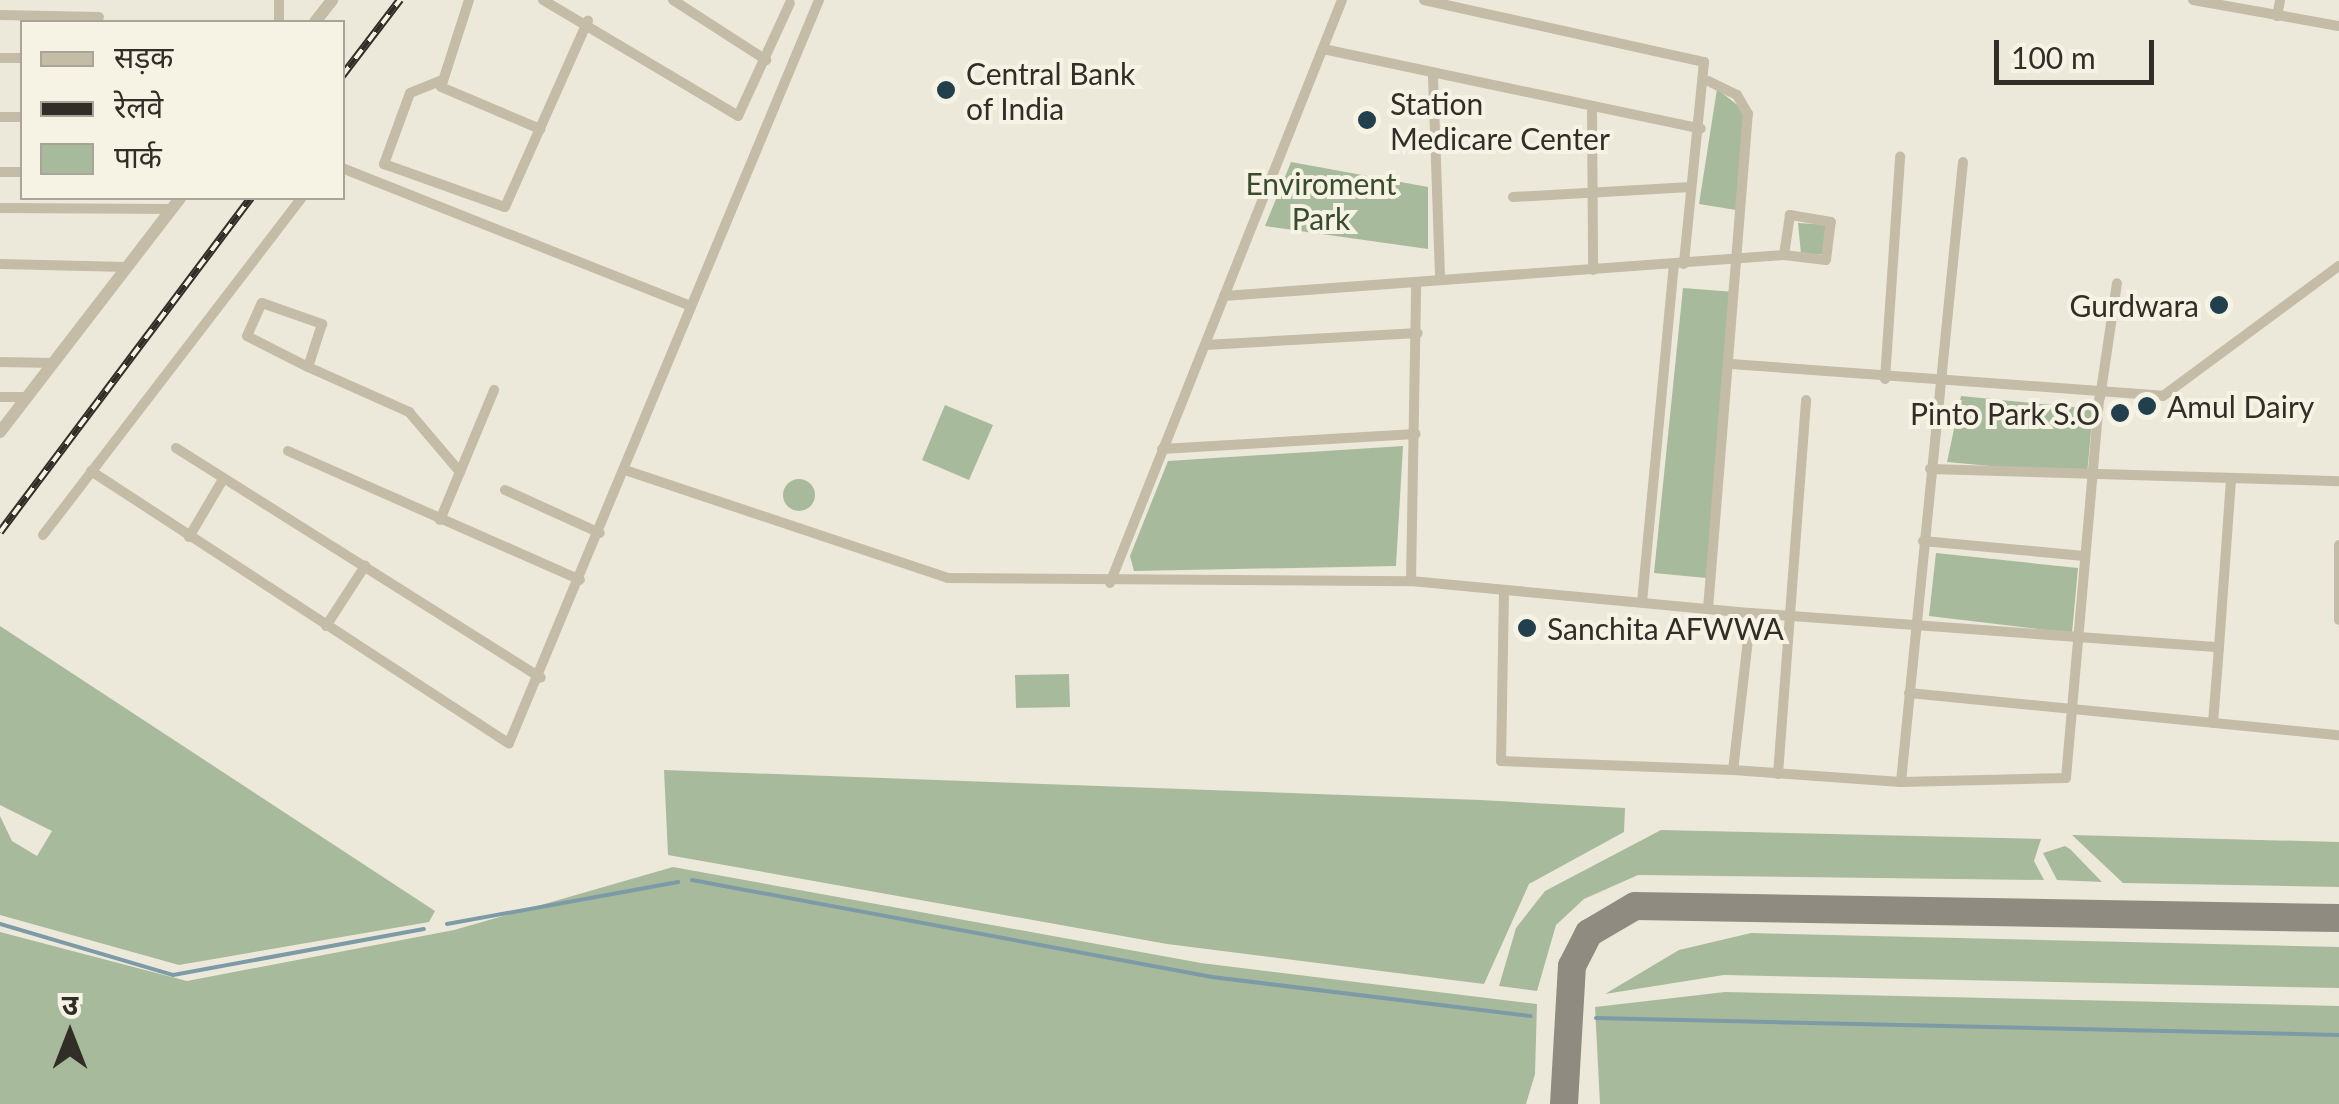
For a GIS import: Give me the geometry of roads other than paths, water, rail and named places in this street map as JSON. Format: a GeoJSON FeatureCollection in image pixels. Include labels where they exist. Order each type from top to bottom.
{"type":"FeatureCollection","features":[{"type":"Feature","properties":{"kind":"street"},"geometry":{"type":"LineString","coordinates":[[317,20],[332,0]]}},
{"type":"Feature","properties":{"kind":"street"},"geometry":{"type":"LineString","coordinates":[[469,0],[440,80],[410,93],[386,166],[502,208],[588,21]]}},
{"type":"Feature","properties":{"kind":"street"},"geometry":{"type":"LineString","coordinates":[[543,0],[588,21],[738,116],[766,60],[788,1],[814,12]]}},
{"type":"Feature","properties":{"kind":"street"},"geometry":{"type":"LineString","coordinates":[[673,0],[766,60]]}},
{"type":"Feature","properties":{"kind":"street"},"geometry":{"type":"LineString","coordinates":[[91,470],[507,743],[541,678],[628,471],[690,306],[819,0]]}},
{"type":"Feature","properties":{"kind":"street"},"geometry":{"type":"LineString","coordinates":[[1110,583],[1342,0]]}},
{"type":"Feature","properties":{"kind":"street"},"geometry":{"type":"LineString","coordinates":[[1424,0],[1694,56],[1708,82],[1748,109],[1734,262],[1731,364],[1708,610]]}},
{"type":"Feature","properties":{"kind":"street"},"geometry":{"type":"LineString","coordinates":[[2193,0],[2339,26]]}},
{"type":"Feature","properties":{"kind":"street"},"geometry":{"type":"LineString","coordinates":[[2277,16],[2280,0]]}},
{"type":"Feature","properties":{"kind":"street"},"geometry":{"type":"LineString","coordinates":[[0,15],[99,17]]}},
{"type":"Feature","properties":{"kind":"street"},"geometry":{"type":"LineString","coordinates":[[1323,50],[1412,73],[1701,129]]}},
{"type":"Feature","properties":{"kind":"street"},"geometry":{"type":"LineString","coordinates":[[1433,76],[1440,280]]}},
{"type":"Feature","properties":{"kind":"street"},"geometry":{"type":"LineString","coordinates":[[440,80],[540,129]]}},
{"type":"Feature","properties":{"kind":"street"},"geometry":{"type":"LineString","coordinates":[[1642,602],[1679,265],[1708,82]]}},
{"type":"Feature","properties":{"kind":"street"},"geometry":{"type":"LineString","coordinates":[[1592,107],[1593,270]]}},
{"type":"Feature","properties":{"kind":"street"},"geometry":{"type":"LineString","coordinates":[[1885,379],[1900,157]]}},
{"type":"Feature","properties":{"kind":"street"},"geometry":{"type":"LineString","coordinates":[[1902,782],[1930,469],[1964,162]]}},
{"type":"Feature","properties":{"kind":"street"},"geometry":{"type":"LineString","coordinates":[[345,169],[690,306]]}},
{"type":"Feature","properties":{"kind":"street"},"geometry":{"type":"LineString","coordinates":[[1513,197],[1691,188]]}},
{"type":"Feature","properties":{"kind":"street"},"geometry":{"type":"LineString","coordinates":[[42,535],[300,200]]}},
{"type":"Feature","properties":{"kind":"street"},"geometry":{"type":"LineString","coordinates":[[0,208],[176,203]]}},
{"type":"Feature","properties":{"kind":"street"},"geometry":{"type":"LineString","coordinates":[[0,432],[176,203]]}},
{"type":"Feature","properties":{"kind":"street"},"geometry":{"type":"LineString","coordinates":[[1224,296],[1734,262],[1784,254],[1826,260],[1832,222],[1790,215],[1784,254]]}},
{"type":"Feature","properties":{"kind":"street"},"geometry":{"type":"LineString","coordinates":[[0,264],[127,268]]}},
{"type":"Feature","properties":{"kind":"street"},"geometry":{"type":"LineString","coordinates":[[1731,364],[2100,398],[2169,394],[2339,266]]}},
{"type":"Feature","properties":{"kind":"street"},"geometry":{"type":"LineString","coordinates":[[1504,590],[1501,761],[1733,770],[1902,782],[2061,784],[2100,398],[2117,283]]}},
{"type":"Feature","properties":{"kind":"street"},"geometry":{"type":"LineString","coordinates":[[1410,582],[1416,434],[1416,284]]}},
{"type":"Feature","properties":{"kind":"street"},"geometry":{"type":"LineString","coordinates":[[308,367],[322,324],[262,303],[246,336],[308,367],[409,412],[460,472]]}},
{"type":"Feature","properties":{"kind":"street"},"geometry":{"type":"LineString","coordinates":[[1205,344],[1418,333]]}},
{"type":"Feature","properties":{"kind":"street"},"geometry":{"type":"LineString","coordinates":[[0,362],[53,363]]}},
{"type":"Feature","properties":{"kind":"street"},"geometry":{"type":"LineString","coordinates":[[440,520],[494,390]]}},
{"type":"Feature","properties":{"kind":"street"},"geometry":{"type":"LineString","coordinates":[[0,397],[26,398]]}},
{"type":"Feature","properties":{"kind":"street"},"geometry":{"type":"LineString","coordinates":[[1778,774],[1794,615],[1806,400]]}},
{"type":"Feature","properties":{"kind":"street"},"geometry":{"type":"LineString","coordinates":[[1162,449],[1416,434]]}},
{"type":"Feature","properties":{"kind":"street"},"geometry":{"type":"LineString","coordinates":[[176,448],[222,481],[541,678]]}},
{"type":"Feature","properties":{"kind":"street"},"geometry":{"type":"LineString","coordinates":[[288,450],[580,580]]}},
{"type":"Feature","properties":{"kind":"street"},"geometry":{"type":"LineString","coordinates":[[1930,469],[2092,478],[2339,481]]}},
{"type":"Feature","properties":{"kind":"street"},"geometry":{"type":"LineString","coordinates":[[628,471],[934,575],[1110,583],[1410,582],[1708,610],[1916,622],[2219,647]]}},
{"type":"Feature","properties":{"kind":"street"},"geometry":{"type":"LineString","coordinates":[[2213,724],[2231,479]]}},
{"type":"Feature","properties":{"kind":"street"},"geometry":{"type":"LineString","coordinates":[[189,537],[222,481]]}},
{"type":"Feature","properties":{"kind":"street"},"geometry":{"type":"LineString","coordinates":[[505,490],[600,533]]}},
{"type":"Feature","properties":{"kind":"street"},"geometry":{"type":"LineString","coordinates":[[1923,541],[2084,556]]}},
{"type":"Feature","properties":{"kind":"street"},"geometry":{"type":"LineString","coordinates":[[2339,544],[2339,620]]}},
{"type":"Feature","properties":{"kind":"street"},"geometry":{"type":"LineString","coordinates":[[326,626],[364,566]]}},
{"type":"Feature","properties":{"kind":"street"},"geometry":{"type":"LineString","coordinates":[[1733,770],[1751,613]]}},
{"type":"Feature","properties":{"kind":"street"},"geometry":{"type":"LineString","coordinates":[[1909,693],[2071,712],[2339,735]]}},
{"type":"Feature","properties":{"kind":"waterway"},"geometry":{"type":"LineString","coordinates":[[692,880],[1212,977],[1531,1016]]}},
{"type":"Feature","properties":{"kind":"waterway"},"geometry":{"type":"LineString","coordinates":[[447,924],[678,882]]}},
{"type":"Feature","properties":{"kind":"waterway"},"geometry":{"type":"LineString","coordinates":[[0,924],[173,975],[424,929]]}},
{"type":"Feature","properties":{"kind":"waterway"},"geometry":{"type":"LineString","coordinates":[[1596,1018],[2339,1035]]}},
{"type":"Feature","properties":{"kind":"railway"},"geometry":{"type":"LineString","coordinates":[[345,72],[400,0]]}},
{"type":"Feature","properties":{"kind":"railway"},"geometry":{"type":"LineString","coordinates":[[0,532],[249,200]]}},
{"type":"Feature","properties":{"kind":"place","name":"Central Bank of India"},"geometry":{"type":"Point","coordinates":[946,90]}},
{"type":"Feature","properties":{"kind":"place","name":"Station Medicare Center"},"geometry":{"type":"Point","coordinates":[1367,120]}},
{"type":"Feature","properties":{"kind":"place","name":"Gurdwara"},"geometry":{"type":"Point","coordinates":[2219,305]}},
{"type":"Feature","properties":{"kind":"place","name":"Amul Dairy"},"geometry":{"type":"Point","coordinates":[2147,406]}},
{"type":"Feature","properties":{"kind":"place","name":"Pinto Park S.O"},"geometry":{"type":"Point","coordinates":[2120,413]}},
{"type":"Feature","properties":{"kind":"place","name":"Sanchita AFWWA"},"geometry":{"type":"Point","coordinates":[1527,628]}},
{"type":"Feature","properties":{"kind":"park label","name":"Enviroment Park"},"geometry":{"type":"Point","coordinates":[1321,200]}}]}
